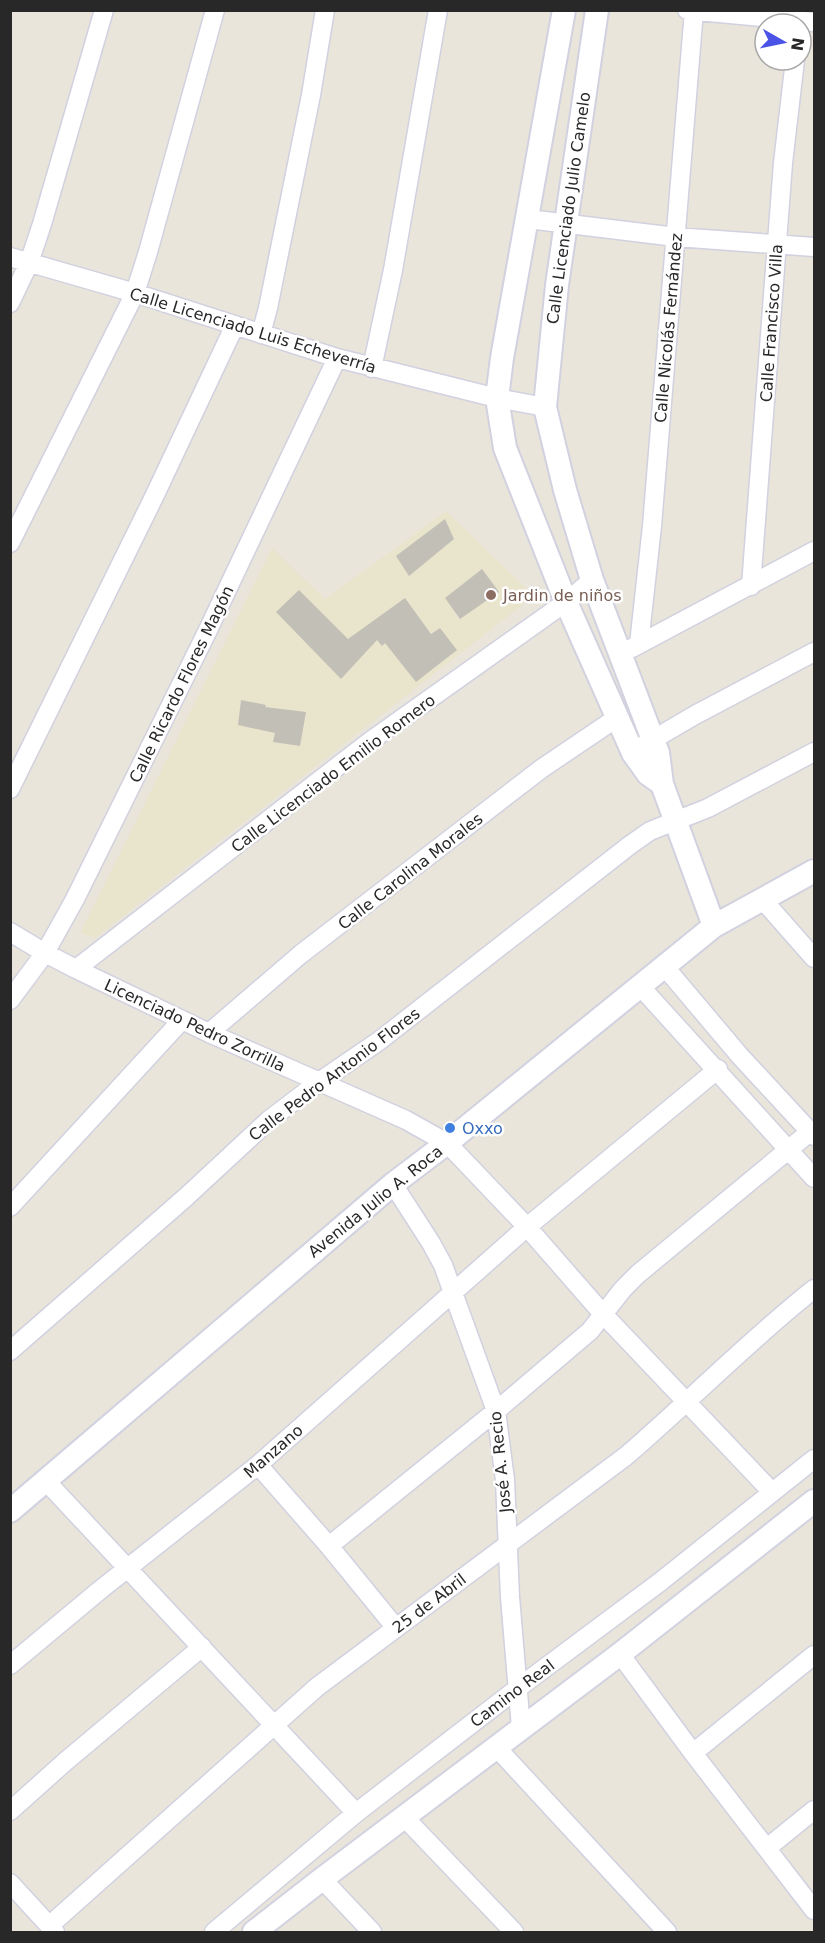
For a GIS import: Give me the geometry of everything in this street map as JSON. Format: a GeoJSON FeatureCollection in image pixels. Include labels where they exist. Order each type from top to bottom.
{"type":"FeatureCollection","features":[{"type":"Feature","properties":{"kind":"street"},"geometry":{"type":"LineString","coordinates":[[10,303],[29,263],[104,10]]}},
{"type":"Feature","properties":{"kind":"street"},"geometry":{"type":"LineString","coordinates":[[10,543],[135,293],[215,10]]}},
{"type":"Feature","properties":{"kind":"street"},"geometry":{"type":"LineString","coordinates":[[261,334],[311,95],[325,10]]}},
{"type":"Feature","properties":{"kind":"street"},"geometry":{"type":"LineString","coordinates":[[372,368],[393,270],[438,10]]}},
{"type":"Feature","properties":{"kind":"street","name":"Calle Licenciado Julio Camelo"},"geometry":{"type":"LineString","coordinates":[[497,398],[502,358],[564,10]]}},
{"type":"Feature","properties":{"kind":"street","name":"Calle Licenciado Julio Camelo"},"geometry":{"type":"LineString","coordinates":[[545,407],[551,331],[597,10]]}},
{"type":"Feature","properties":{"kind":"street"},"geometry":{"type":"LineString","coordinates":[[687,10],[753,15]]}},
{"type":"Feature","properties":{"kind":"street","name":"Calle Nicolás Fernández"},"geometry":{"type":"LineString","coordinates":[[630,649],[652,526],[694,11]]}},
{"type":"Feature","properties":{"kind":"street","name":"Calle Francisco Villa"},"geometry":{"type":"LineString","coordinates":[[751,586],[777,243],[794,72]]}},
{"type":"Feature","properties":{"kind":"street"},"geometry":{"type":"LineString","coordinates":[[528,219],[676,237],[814,247]]}},
{"type":"Feature","properties":{"kind":"street","name":"Calle Licenciado Luis Echeverría"},"geometry":{"type":"LineString","coordinates":[[10,257],[135,293],[372,368],[545,407]]}},
{"type":"Feature","properties":{"kind":"street"},"geometry":{"type":"LineString","coordinates":[[10,789],[153,499],[235,325]]}},
{"type":"Feature","properties":{"kind":"street","name":"Calle Ricardo Flores Magón"},"geometry":{"type":"LineString","coordinates":[[10,1000],[45,953],[75,899],[208,630],[337,358]]}},
{"type":"Feature","properties":{"kind":"street"},"geometry":{"type":"LineString","coordinates":[[497,398],[505,448],[566,602],[633,753],[648,774],[662,784]]}},
{"type":"Feature","properties":{"kind":"street"},"geometry":{"type":"LineString","coordinates":[[545,407],[565,490],[592,580],[630,649],[658,753],[662,784],[714,926]]}},
{"type":"Feature","properties":{"kind":"street"},"geometry":{"type":"LineString","coordinates":[[630,649],[814,551]]}},
{"type":"Feature","properties":{"kind":"street","name":"Calle Licenciado Emilio Romero"},"geometry":{"type":"LineString","coordinates":[[76,969],[369,742],[566,602],[592,580]]}},
{"type":"Feature","properties":{"kind":"street"},"geometry":{"type":"LineString","coordinates":[[633,753],[653,738],[814,652]]}},
{"type":"Feature","properties":{"kind":"street","name":"Calle Carolina Morales"},"geometry":{"type":"LineString","coordinates":[[210,1033],[301,954],[541,769],[618,717]]}},
{"type":"Feature","properties":{"kind":"street","name":"Calle Pedro Antonio Flores"},"geometry":{"type":"LineString","coordinates":[[10,1351],[186,1197],[269,1120],[379,1041],[630,845],[650,831],[708,808],[814,752]]}},
{"type":"Feature","properties":{"kind":"street","name":"Avenida Julio A. Roca"},"geometry":{"type":"LineString","coordinates":[[13,1504],[45,1480],[393,1184],[447,1143],[639,985],[714,926],[814,871]]}},
{"type":"Feature","properties":{"kind":"street"},"geometry":{"type":"LineString","coordinates":[[762,899],[814,958]]}},
{"type":"Feature","properties":{"kind":"street","name":"Licenciado Pedro Zorrilla"},"geometry":{"type":"LineString","coordinates":[[10,932],[76,969],[210,1033],[406,1120],[447,1143],[527,1227],[603,1314],[772,1492]]}},
{"type":"Feature","properties":{"kind":"street"},"geometry":{"type":"LineString","coordinates":[[329,1546],[496,1411],[590,1331],[638,1274],[789,1150],[813,1134],[740,1056],[664,966]]}},
{"type":"Feature","properties":{"kind":"street"},"geometry":{"type":"LineString","coordinates":[[639,985],[718,1069],[814,1178]]}},
{"type":"Feature","properties":{"kind":"street"},"geometry":{"type":"LineString","coordinates":[[10,1207],[182,1020]]}},
{"type":"Feature","properties":{"kind":"street","name":"Manzano"},"geometry":{"type":"LineString","coordinates":[[10,1665],[258,1465],[527,1227],[718,1069]]}},
{"type":"Feature","properties":{"kind":"street","name":"José A. Recio"},"geometry":{"type":"LineString","coordinates":[[393,1184],[444,1265],[496,1411],[505,1480],[510,1597],[522,1728]]}},
{"type":"Feature","properties":{"kind":"street","name":"25 de Abril"},"geometry":{"type":"LineString","coordinates":[[52,1929],[318,1687],[626,1456],[746,1345],[814,1289]]}},
{"type":"Feature","properties":{"kind":"street","name":"Camino Real"},"geometry":{"type":"LineString","coordinates":[[214,1932],[356,1813],[518,1688],[669,1576],[814,1459]]}},
{"type":"Feature","properties":{"kind":"street"},"geometry":{"type":"LineString","coordinates":[[258,1465],[329,1546],[396,1628]]}},
{"type":"Feature","properties":{"kind":"street"},"geometry":{"type":"LineString","coordinates":[[45,1480],[356,1813]]}},
{"type":"Feature","properties":{"kind":"street","name":"Camino Real"},"geometry":{"type":"LineString","coordinates":[[254,1932],[620,1654],[814,1501]]}},
{"type":"Feature","properties":{"kind":"street"},"geometry":{"type":"LineString","coordinates":[[10,1811],[202,1647]]}},
{"type":"Feature","properties":{"kind":"street"},"geometry":{"type":"LineString","coordinates":[[620,1654],[814,1910]]}},
{"type":"Feature","properties":{"kind":"street"},"geometry":{"type":"LineString","coordinates":[[693,1753],[814,1655]]}},
{"type":"Feature","properties":{"kind":"street"},"geometry":{"type":"LineString","coordinates":[[497,1748],[667,1932]]}},
{"type":"Feature","properties":{"kind":"street"},"geometry":{"type":"LineString","coordinates":[[767,1848],[814,1810]]}},
{"type":"Feature","properties":{"kind":"street"},"geometry":{"type":"LineString","coordinates":[[405,1818],[514,1932]]}},
{"type":"Feature","properties":{"kind":"street"},"geometry":{"type":"LineString","coordinates":[[322,1879],[372,1932]]}},
{"type":"Feature","properties":{"kind":"street"},"geometry":{"type":"LineString","coordinates":[[10,1883],[52,1929]]}},
{"type":"Feature","properties":{"kind":"shaded area"},"geometry":{"type":"Polygon","coordinates":[[[446,511],[534,596],[95,938],[80,933],[272,548],[325,599],[446,511]]]}},
{"type":"Feature","properties":{"kind":"building"},"geometry":{"type":"Polygon","coordinates":[[[445,519],[454,539],[409,576],[396,556],[445,519]]]}},
{"type":"Feature","properties":{"kind":"building"},"geometry":{"type":"Polygon","coordinates":[[[482,569],[499,592],[460,619],[445,598],[482,569]]]}},
{"type":"Feature","properties":{"kind":"building"},"geometry":{"type":"Polygon","coordinates":[[[299,590],[348,639],[405,598],[431,634],[440,628],[457,650],[416,682],[385,643],[382,646],[377,640],[341,679],[276,612],[299,590]]]}},
{"type":"Feature","properties":{"kind":"building"},"geometry":{"type":"Polygon","coordinates":[[[241,700],[266,705],[265,707],[306,712],[300,746],[273,742],[275,733],[238,725],[241,700]]]}},
{"type":"Feature","properties":{"kind":"place","name":"Jardin de niños"},"geometry":{"type":"Point","coordinates":[491,595]}},
{"type":"Feature","properties":{"kind":"place","name":"Oxxo"},"geometry":{"type":"Point","coordinates":[450,1128]}}]}
